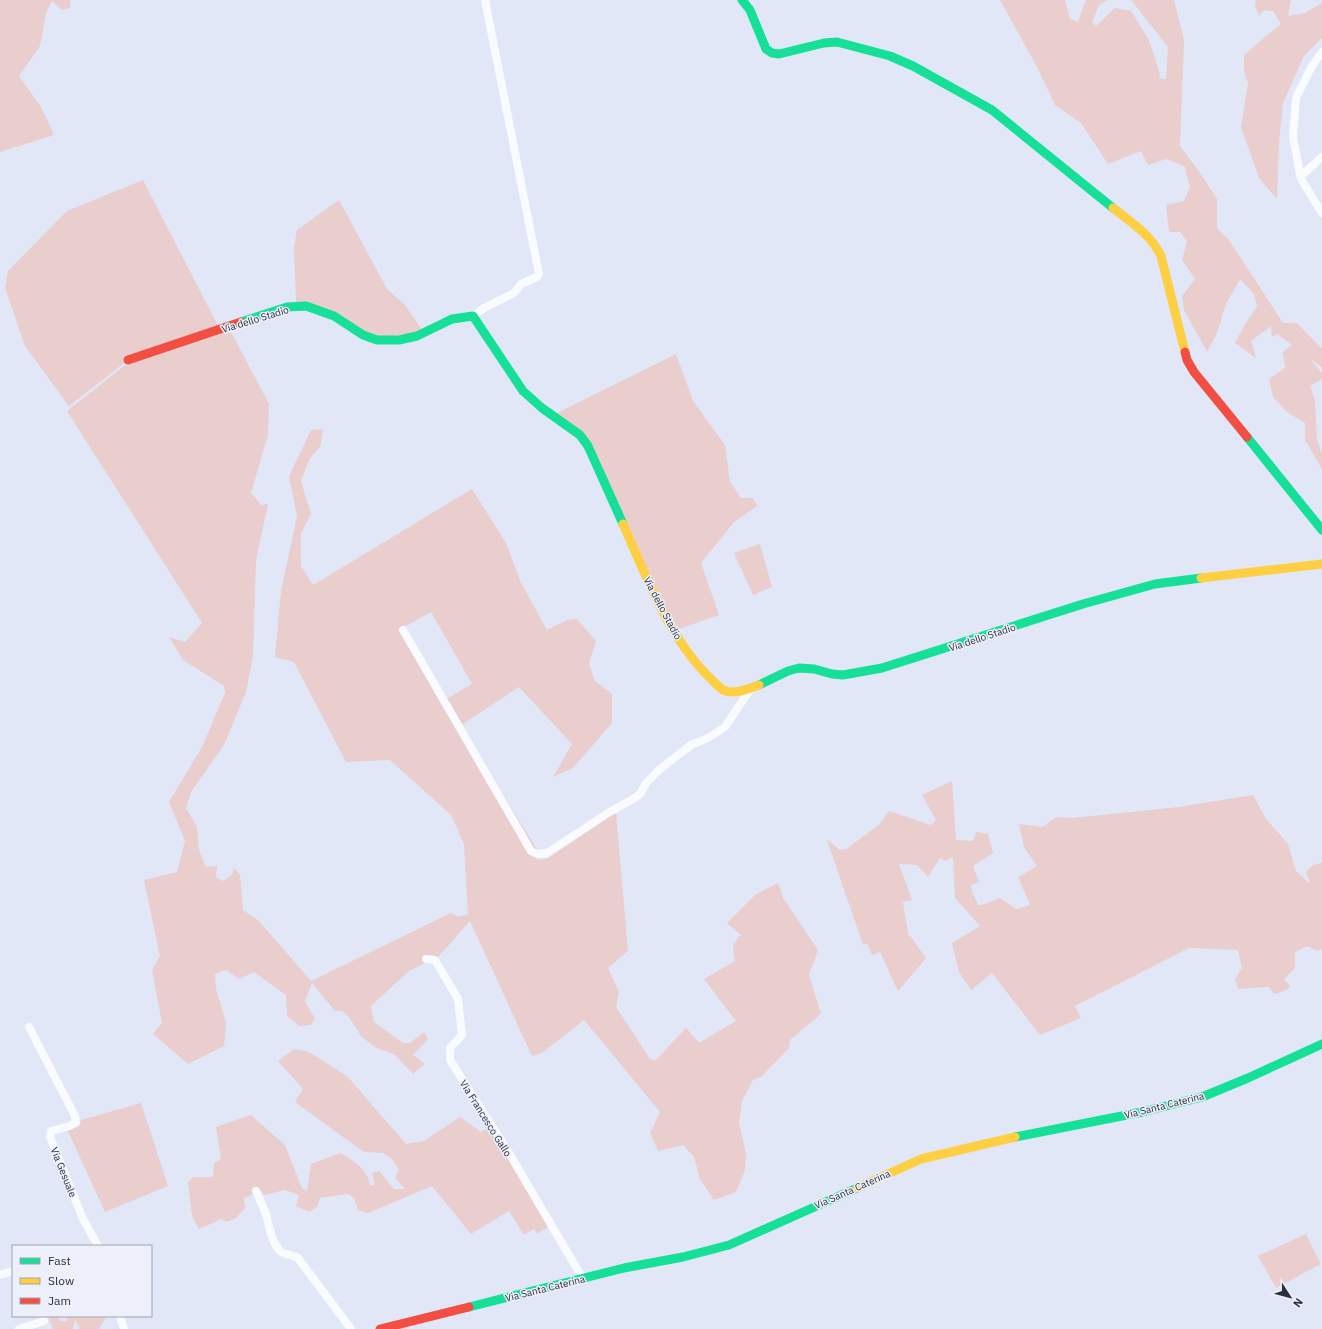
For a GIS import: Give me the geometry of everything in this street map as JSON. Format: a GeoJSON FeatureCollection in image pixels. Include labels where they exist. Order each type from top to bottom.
{"type":"FeatureCollection","features":[{"type":"Feature","properties":{"kind":"street"},"geometry":{"type":"LineString","coordinates":[[473,316],[484,308],[514,293],[521,284],[537,277],[539,274],[485,0]]}},
{"type":"Feature","properties":{"kind":"street"},"geometry":{"type":"LineString","coordinates":[[742,0],[750,10],[766,49],[772,53],[779,54],[824,43],[838,42],[890,56],[913,66],[997,114],[1142,231],[1156,246],[1160,256],[1187,360],[1194,372],[1322,530]]}},
{"type":"Feature","properties":{"kind":"street"},"geometry":{"type":"LineString","coordinates":[[1322,52],[1312,66],[1296,98],[1293,137],[1301,180],[1322,213]]}},
{"type":"Feature","properties":{"kind":"street"},"geometry":{"type":"LineString","coordinates":[[1301,176],[1322,158]]}},
{"type":"Feature","properties":{"kind":"street","name":"Via dello Stadio"},"geometry":{"type":"LineString","coordinates":[[128,360],[287,307],[306,306],[334,316],[363,335],[377,340],[399,340],[417,336],[452,319],[473,316],[523,391],[542,408],[580,435],[588,446],[652,588],[675,634],[705,673],[723,690],[740,692],[788,671],[799,668],[814,669],[832,674],[843,675],[882,668],[1083,604],[1156,584],[1322,564]]}},
{"type":"Feature","properties":{"kind":"street"},"geometry":{"type":"LineString","coordinates":[[403,630],[531,851],[537,854],[547,853],[558,847],[608,813],[640,794],[646,783],[660,769],[691,745],[708,738],[725,727],[751,688]]}},
{"type":"Feature","properties":{"kind":"street","name":"Via Francesco Gallo"},"geometry":{"type":"LineString","coordinates":[[426,959],[435,960],[458,999],[462,1035],[450,1048],[450,1060],[509,1153],[583,1279]]}},
{"type":"Feature","properties":{"kind":"street","name":"Via Gesuale"},"geometry":{"type":"LineString","coordinates":[[29,1027],[75,1116],[76,1122],[70,1126],[51,1131],[50,1137],[82,1219],[97,1245]]}},
{"type":"Feature","properties":{"kind":"street","name":"Via Santa Caterina"},"geometry":{"type":"LineString","coordinates":[[380,1329],[624,1268],[683,1257],[729,1245],[921,1159],[999,1140],[1142,1112],[1202,1097],[1248,1078],[1322,1044]]}},
{"type":"Feature","properties":{"kind":"street"},"geometry":{"type":"LineString","coordinates":[[256,1190],[272,1236],[279,1250],[284,1254],[292,1254],[298,1258],[351,1329]]}},
{"type":"Feature","properties":{"kind":"street"},"geometry":{"type":"LineString","coordinates":[[0,1275],[12,1271]]}},
{"type":"Feature","properties":{"kind":"street"},"geometry":{"type":"LineString","coordinates":[[120,1317],[124,1329]]}},
{"type":"Feature","properties":{"kind":"street"},"geometry":{"type":"LineString","coordinates":[[19,1329],[44,1321]]}},
{"type":"Feature","properties":{"kind":"shaded area"},"geometry":{"type":"Polygon","coordinates":[[[0,0],[70,0],[70,8],[62,10],[52,1],[46,13],[40,46],[19,76],[41,107],[54,135],[0,152],[0,0]]]}},
{"type":"Feature","properties":{"kind":"shaded area"},"geometry":{"type":"Polygon","coordinates":[[[1000,0],[1065,0],[1070,19],[1078,22],[1086,0],[1107,0],[1099,5],[1092,22],[1096,26],[1115,8],[1131,11],[1149,40],[1160,74],[1159,78],[1166,79],[1168,47],[1132,1],[1128,0],[1174,0],[1184,40],[1180,146],[1217,199],[1217,228],[1229,240],[1283,323],[1297,323],[1322,348],[1322,367],[1310,359],[1322,373],[1322,379],[1310,386],[1315,400],[1317,440],[1322,454],[1322,469],[1305,440],[1305,423],[1287,412],[1273,397],[1269,379],[1285,368],[1283,352],[1292,345],[1277,334],[1272,337],[1271,326],[1251,341],[1256,358],[1235,343],[1245,324],[1257,307],[1254,294],[1240,279],[1226,304],[1217,333],[1207,352],[1184,310],[1182,296],[1195,279],[1182,260],[1187,241],[1180,232],[1169,232],[1166,205],[1184,201],[1190,187],[1184,166],[1166,159],[1148,165],[1141,151],[1108,164],[1081,123],[1055,105],[1037,67],[1000,0]]]}},
{"type":"Feature","properties":{"kind":"shaded area"},"geometry":{"type":"Polygon","coordinates":[[[1256,0],[1291,0],[1288,16],[1305,13],[1322,3],[1322,38],[1304,56],[1283,103],[1279,141],[1277,199],[1259,178],[1241,127],[1248,83],[1244,71],[1244,55],[1281,24],[1273,11],[1264,10],[1259,16],[1255,6],[1256,0]]]}},
{"type":"Feature","properties":{"kind":"shaded area"},"geometry":{"type":"Polygon","coordinates":[[[143,180],[219,328],[128,360],[69,406],[25,346],[5,288],[8,271],[67,211],[143,180]]]}},
{"type":"Feature","properties":{"kind":"shaded area"},"geometry":{"type":"Polygon","coordinates":[[[339,200],[387,289],[405,305],[423,332],[377,338],[296,303],[294,247],[297,230],[339,200]]]}},
{"type":"Feature","properties":{"kind":"shaded area"},"geometry":{"type":"Polygon","coordinates":[[[230,330],[269,404],[268,435],[251,493],[261,505],[268,504],[256,560],[253,656],[246,692],[224,745],[191,792],[186,808],[197,827],[199,850],[206,867],[217,866],[216,877],[223,881],[232,875],[234,868],[240,875],[243,910],[259,921],[311,981],[451,913],[458,917],[468,914],[464,844],[451,815],[390,760],[346,762],[294,662],[275,657],[281,591],[297,516],[289,476],[311,430],[323,429],[320,447],[310,458],[301,481],[311,514],[301,533],[301,566],[313,585],[472,489],[506,543],[521,583],[547,630],[567,620],[577,619],[596,641],[589,664],[595,681],[612,694],[612,723],[573,768],[553,777],[572,744],[519,687],[460,726],[538,851],[537,860],[547,859],[616,812],[628,951],[608,968],[619,993],[616,1007],[650,1059],[656,1060],[686,1028],[699,1043],[736,1021],[704,979],[735,961],[733,946],[739,936],[742,936],[727,923],[755,895],[778,883],[783,898],[818,950],[809,975],[821,1014],[790,1040],[789,1048],[761,1077],[753,1080],[742,1101],[739,1123],[746,1154],[745,1170],[736,1192],[714,1200],[700,1179],[694,1157],[683,1145],[658,1151],[650,1133],[660,1112],[584,1020],[542,1053],[532,1056],[470,921],[439,956],[409,971],[371,1006],[374,1022],[403,1043],[410,1043],[424,1032],[428,1039],[413,1055],[425,1064],[413,1074],[394,1054],[376,1048],[361,1036],[349,1017],[342,1011],[335,1011],[312,983],[305,1001],[315,1019],[310,1025],[299,1026],[287,1016],[286,995],[254,972],[239,979],[226,970],[215,974],[216,989],[226,1022],[224,1046],[188,1064],[153,1034],[162,1023],[152,970],[160,956],[144,880],[177,872],[185,841],[169,802],[202,747],[225,693],[224,686],[183,660],[169,637],[185,642],[202,623],[67,411],[124,366],[230,330]],[[431,612],[404,627],[446,699],[472,684],[431,612]]]}},
{"type":"Feature","properties":{"kind":"shaded area"},"geometry":{"type":"Polygon","coordinates":[[[676,354],[693,401],[725,445],[730,482],[741,498],[753,498],[757,506],[734,522],[701,563],[719,615],[679,629],[661,601],[586,437],[557,413],[676,354]]]}},
{"type":"Feature","properties":{"kind":"shaded area"},"geometry":{"type":"Polygon","coordinates":[[[760,544],[772,587],[753,595],[734,553],[760,544]]]}},
{"type":"Feature","properties":{"kind":"shaded area"},"geometry":{"type":"Polygon","coordinates":[[[952,781],[956,840],[973,841],[976,832],[988,834],[993,853],[973,866],[979,882],[971,885],[972,892],[979,906],[1000,898],[1016,909],[1030,905],[1018,877],[1037,866],[1024,847],[1019,824],[1042,827],[1057,817],[1072,818],[1179,807],[1253,795],[1266,819],[1288,844],[1296,871],[1310,884],[1306,872],[1313,865],[1322,863],[1322,949],[1317,951],[1307,946],[1295,952],[1295,968],[1284,979],[1290,986],[1287,990],[1274,994],[1269,987],[1238,989],[1235,979],[1242,968],[1238,950],[1189,948],[1075,1006],[1081,1018],[1040,1035],[992,973],[971,990],[959,972],[952,943],[980,926],[955,898],[953,857],[946,861],[940,858],[928,877],[917,865],[899,864],[912,900],[903,902],[908,933],[926,958],[898,991],[880,952],[872,955],[867,943],[863,945],[827,840],[840,850],[846,849],[880,824],[889,811],[931,825],[936,820],[922,795],[952,781]]]}},
{"type":"Feature","properties":{"kind":"shaded area"},"geometry":{"type":"Polygon","coordinates":[[[294,1049],[309,1052],[347,1076],[406,1144],[424,1141],[460,1117],[481,1132],[490,1126],[549,1226],[537,1234],[534,1229],[524,1235],[509,1211],[471,1234],[432,1186],[368,1213],[358,1210],[354,1198],[348,1194],[320,1198],[317,1207],[310,1212],[296,1206],[299,1195],[285,1190],[264,1195],[261,1190],[243,1199],[246,1207],[236,1218],[226,1222],[222,1219],[199,1229],[192,1216],[188,1182],[193,1177],[213,1177],[214,1163],[221,1159],[216,1127],[251,1115],[285,1145],[302,1188],[307,1191],[311,1164],[341,1153],[363,1170],[369,1180],[370,1185],[375,1185],[372,1173],[379,1171],[394,1189],[405,1189],[395,1178],[399,1170],[392,1159],[383,1153],[364,1152],[295,1102],[303,1089],[278,1061],[294,1049]]]}},
{"type":"Feature","properties":{"kind":"shaded area"},"geometry":{"type":"Polygon","coordinates":[[[141,1103],[168,1186],[105,1212],[67,1129],[79,1127],[81,1120],[141,1103]]]}},
{"type":"Feature","properties":{"kind":"shaded area"},"geometry":{"type":"Polygon","coordinates":[[[1306,1234],[1321,1264],[1276,1288],[1258,1256],[1306,1234]]]}},
{"type":"Feature","properties":{"kind":"shaded area"},"geometry":{"type":"Polygon","coordinates":[[[48,1317],[58,1317],[60,1321],[66,1321],[67,1317],[104,1317],[105,1319],[99,1329],[80,1329],[75,1320],[73,1329],[53,1329],[48,1317]]]}},
{"type":"Feature","properties":{"kind":"traffic: fast"},"geometry":{"type":"LineString","coordinates":[[742,0],[750,10],[766,49],[772,53],[779,54],[824,43],[837,42],[890,56],[913,66],[992,110],[1113,208]]}},
{"type":"Feature","properties":{"kind":"traffic: fast"},"geometry":{"type":"LineString","coordinates":[[241,322],[287,307],[306,306],[334,316],[363,335],[377,340],[399,340],[417,336],[452,319],[473,316],[523,391],[542,408],[580,435],[588,446],[623,524]]}},
{"type":"Feature","properties":{"kind":"traffic: fast"},"geometry":{"type":"LineString","coordinates":[[1247,437],[1322,530]]}},
{"type":"Feature","properties":{"kind":"traffic: fast"},"geometry":{"type":"LineString","coordinates":[[759,685],[788,671],[799,668],[814,669],[832,674],[843,675],[882,668],[1083,604],[1155,584],[1201,578]]}},
{"type":"Feature","properties":{"kind":"traffic: fast"},"geometry":{"type":"LineString","coordinates":[[1015,1137],[1142,1112],[1202,1097],[1248,1078],[1322,1044]]}},
{"type":"Feature","properties":{"kind":"traffic: fast"},"geometry":{"type":"LineString","coordinates":[[469,1307],[624,1268],[683,1257],[729,1245],[857,1188]]}},
{"type":"Feature","properties":{"kind":"traffic: slow"},"geometry":{"type":"LineString","coordinates":[[1113,208],[1146,235],[1157,248],[1161,256],[1185,352]]}},
{"type":"Feature","properties":{"kind":"traffic: slow"},"geometry":{"type":"LineString","coordinates":[[623,524],[660,607],[683,646],[697,664],[723,690],[737,692],[759,685]]}},
{"type":"Feature","properties":{"kind":"traffic: slow"},"geometry":{"type":"LineString","coordinates":[[1201,578],[1322,564]]}},
{"type":"Feature","properties":{"kind":"traffic: slow"},"geometry":{"type":"LineString","coordinates":[[857,1188],[921,1159],[1015,1137]]}},
{"type":"Feature","properties":{"kind":"traffic: jam"},"geometry":{"type":"LineString","coordinates":[[128,360],[241,322]]}},
{"type":"Feature","properties":{"kind":"traffic: jam"},"geometry":{"type":"LineString","coordinates":[[1185,352],[1187,360],[1194,372],[1247,437]]}},
{"type":"Feature","properties":{"kind":"traffic: jam"},"geometry":{"type":"LineString","coordinates":[[380,1329],[469,1307]]}}]}
